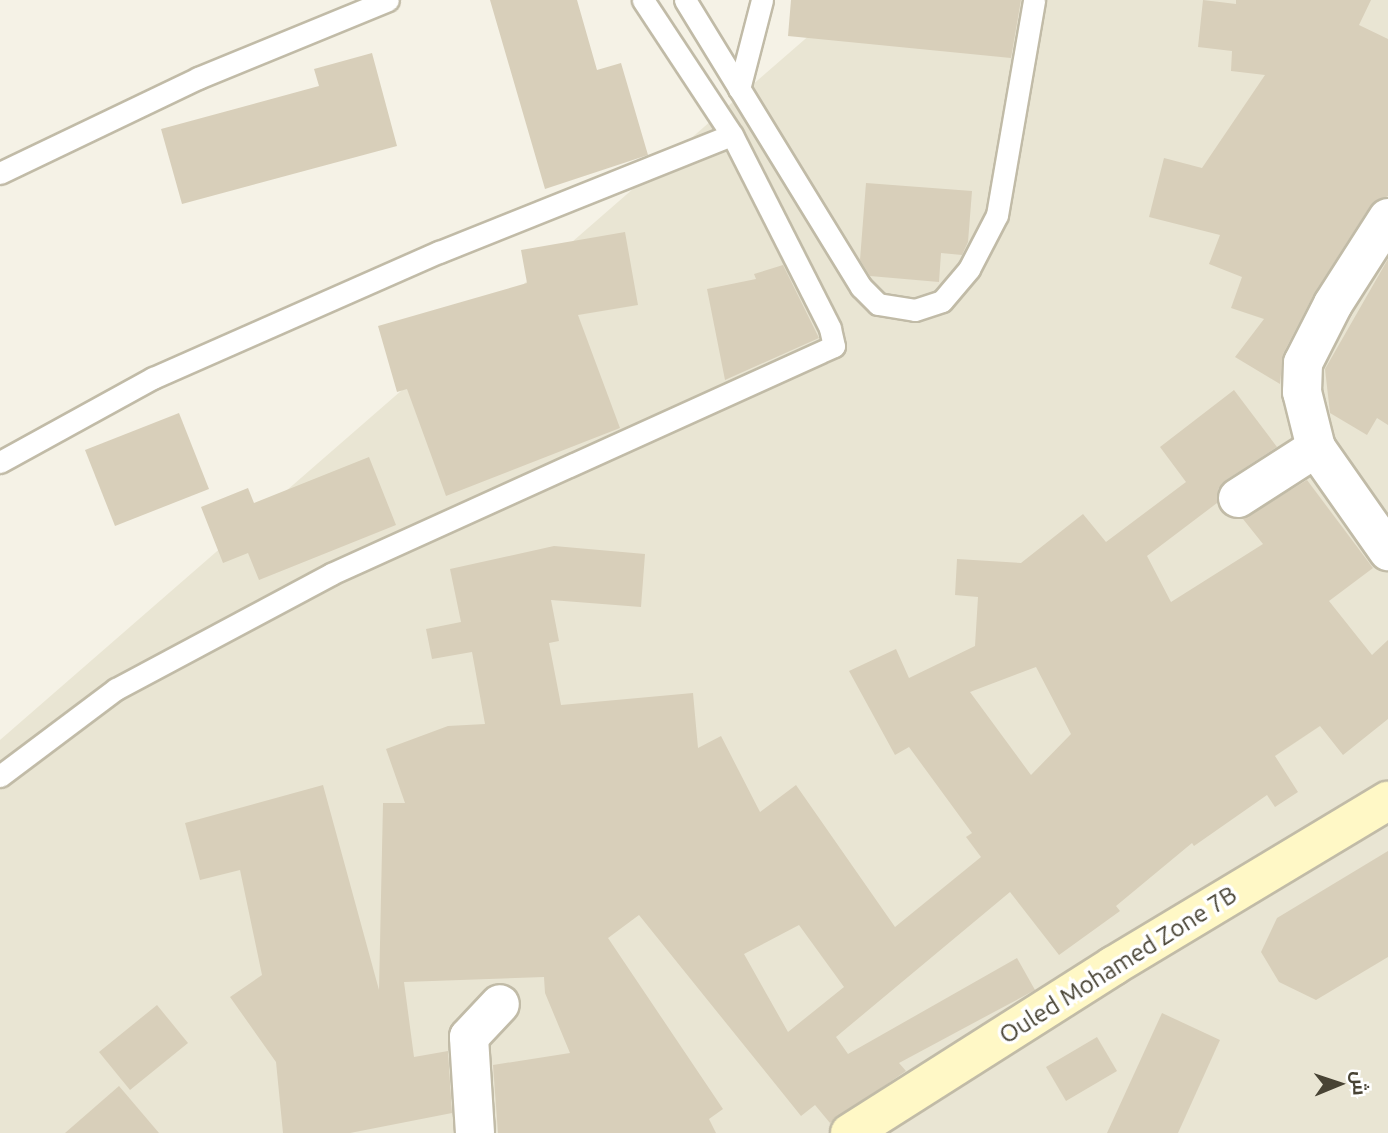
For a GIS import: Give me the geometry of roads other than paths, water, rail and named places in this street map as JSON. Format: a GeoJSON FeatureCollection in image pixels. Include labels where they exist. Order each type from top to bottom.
{"type":"FeatureCollection","features":[{"type":"Feature","properties":{"kind":"main road","name":"Ouled Mohamed Zone 7B"},"geometry":{"type":"LineString","coordinates":[[850,1133],[1113,966],[1388,802]]}},
{"type":"Feature","properties":{"kind":"street"},"geometry":{"type":"LineString","coordinates":[[1388,218],[1327,314],[1303,363],[1302,392],[1316,449],[1388,551]]}},
{"type":"Feature","properties":{"kind":"street"},"geometry":{"type":"LineString","coordinates":[[1238,498],[1316,449]]}},
{"type":"Feature","properties":{"kind":"street"},"geometry":{"type":"LineString","coordinates":[[475,1133],[469,1037],[500,1004]]}},
{"type":"Feature","properties":{"kind":"lane"},"geometry":{"type":"LineString","coordinates":[[0,173],[198,78],[388,0]]}},
{"type":"Feature","properties":{"kind":"lane"},"geometry":{"type":"LineString","coordinates":[[0,776],[116,689],[331,574],[834,346],[830,328],[732,135],[643,0]]}},
{"type":"Feature","properties":{"kind":"lane"},"geometry":{"type":"LineString","coordinates":[[685,0],[861,287],[878,304],[915,310],[942,301],[969,269],[997,215],[1034,0]]}},
{"type":"Feature","properties":{"kind":"lane"},"geometry":{"type":"LineString","coordinates":[[739,89],[762,0]]}},
{"type":"Feature","properties":{"kind":"lane"},"geometry":{"type":"LineString","coordinates":[[0,462],[153,378],[439,252],[732,135]]}}]}
